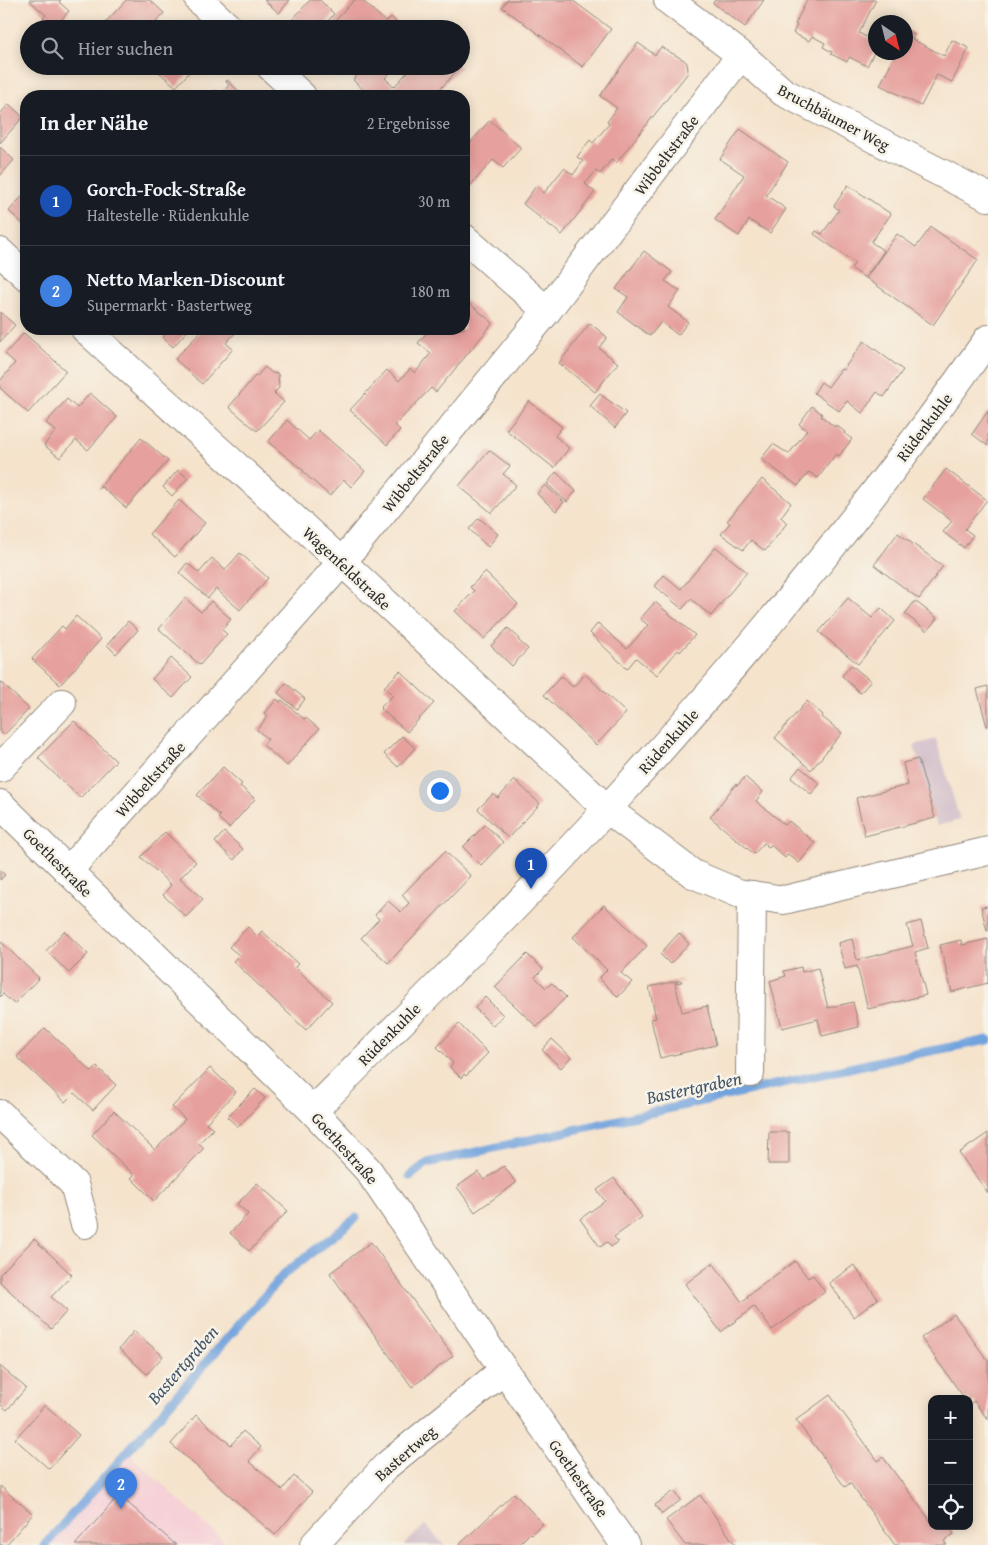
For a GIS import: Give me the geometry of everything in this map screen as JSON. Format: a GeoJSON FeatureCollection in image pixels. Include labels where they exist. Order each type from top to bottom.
{"type":"FeatureCollection","features":[{"type":"Feature","properties":{"kind":"street"},"geometry":{"type":"LineString","coordinates":[[200,0],[221,20]]}},
{"type":"Feature","properties":{"kind":"street","name":"Bruchbäumer Weg"},"geometry":{"type":"LineString","coordinates":[[668,0],[741,56],[783,92],[988,198]]}},
{"type":"Feature","properties":{"kind":"street","name":"Wibbeltstraße"},"geometry":{"type":"LineString","coordinates":[[68,871],[342,562],[548,311],[741,56]]}},
{"type":"Feature","properties":{"kind":"street"},"geometry":{"type":"LineString","coordinates":[[280,75],[296,90]]}},
{"type":"Feature","properties":{"kind":"street"},"geometry":{"type":"LineString","coordinates":[[470,243],[548,311]]}},
{"type":"Feature","properties":{"kind":"street"},"geometry":{"type":"LineString","coordinates":[[0,252],[20,270]]}},
{"type":"Feature","properties":{"kind":"street","name":"Wagenfeldstraße"},"geometry":{"type":"LineString","coordinates":[[92,335],[342,562],[607,809],[693,874],[738,893],[784,900],[988,851]]}},
{"type":"Feature","properties":{"kind":"street","name":"Rüdenkuhle"},"geometry":{"type":"LineString","coordinates":[[313,1111],[532,889],[688,720],[862,510],[988,339]]}},
{"type":"Feature","properties":{"kind":"street"},"geometry":{"type":"LineString","coordinates":[[0,768],[62,703]]}},
{"type":"Feature","properties":{"kind":"street","name":"Goethestraße"},"geometry":{"type":"LineString","coordinates":[[0,804],[313,1111],[368,1170],[625,1545]]}},
{"type":"Feature","properties":{"kind":"street"},"geometry":{"type":"LineString","coordinates":[[750,1073],[752,895]]}},
{"type":"Feature","properties":{"kind":"street"},"geometry":{"type":"LineString","coordinates":[[0,1114],[74,1184],[85,1224]]}},
{"type":"Feature","properties":{"kind":"street","name":"Bastertweg"},"geometry":{"type":"LineString","coordinates":[[314,1545],[386,1466],[504,1370]]}},
{"type":"Feature","properties":{"kind":"shaded area"},"geometry":{"type":"Polygon","coordinates":[[[936,739],[960,820],[937,826],[914,745],[936,739]]]}},
{"type":"Feature","properties":{"kind":"shaded area"},"geometry":{"type":"Polygon","coordinates":[[[127,1452],[228,1545],[45,1545],[127,1452]]]}},
{"type":"Feature","properties":{"kind":"shaded area"},"geometry":{"type":"Polygon","coordinates":[[[425,1525],[444,1545],[404,1545],[425,1525]]]}},
{"type":"Feature","properties":{"kind":"building"},"geometry":{"type":"Polygon","coordinates":[[[29,0],[61,0],[59,2],[69,11],[61,20],[41,20],[46,15],[29,0]]]}},
{"type":"Feature","properties":{"kind":"building"},"geometry":{"type":"Polygon","coordinates":[[[126,0],[150,0],[164,13],[158,20],[108,20],[126,0]]]}},
{"type":"Feature","properties":{"kind":"building"},"geometry":{"type":"Polygon","coordinates":[[[264,0],[290,0],[279,13],[264,0]]]}},
{"type":"Feature","properties":{"kind":"building"},"geometry":{"type":"Polygon","coordinates":[[[310,0],[320,0],[334,14],[329,20],[293,19],[310,0]]]}},
{"type":"Feature","properties":{"kind":"building"},"geometry":{"type":"Polygon","coordinates":[[[354,0],[362,0],[384,20],[336,20],[354,0]]]}},
{"type":"Feature","properties":{"kind":"building"},"geometry":{"type":"Polygon","coordinates":[[[507,0],[572,0],[611,29],[583,67],[502,7],[507,0]]]}},
{"type":"Feature","properties":{"kind":"building"},"geometry":{"type":"Polygon","coordinates":[[[715,0],[764,0],[745,27],[713,3],[715,0]]]}},
{"type":"Feature","properties":{"kind":"building"},"geometry":{"type":"Polygon","coordinates":[[[807,0],[876,0],[859,33],[868,38],[868,60],[870,60],[867,66],[849,57],[847,62],[831,54],[832,52],[823,47],[825,43],[812,36],[809,41],[793,33],[797,25],[795,24],[807,0]]]}},
{"type":"Feature","properties":{"kind":"building"},"geometry":{"type":"Polygon","coordinates":[[[913,40],[944,56],[952,40],[969,48],[952,82],[937,75],[921,106],[880,85],[892,60],[913,60],[913,40]]]}},
{"type":"Feature","properties":{"kind":"building"},"geometry":{"type":"Polygon","coordinates":[[[638,43],[655,55],[661,47],[684,60],[687,63],[687,74],[616,163],[612,159],[600,174],[596,171],[585,184],[595,192],[562,235],[523,204],[536,186],[544,193],[564,168],[573,175],[583,161],[577,157],[590,140],[593,143],[609,124],[607,122],[617,108],[600,96],[638,43]]]}},
{"type":"Feature","properties":{"kind":"building"},"geometry":{"type":"Polygon","coordinates":[[[162,75],[187,75],[176,87],[162,75]]]}},
{"type":"Feature","properties":{"kind":"building"},"geometry":{"type":"Polygon","coordinates":[[[357,75],[388,75],[385,78],[394,87],[405,75],[453,75],[439,90],[364,90],[353,80],[357,75]]]}},
{"type":"Feature","properties":{"kind":"building"},"geometry":{"type":"Polygon","coordinates":[[[227,80],[238,90],[225,90],[229,85],[226,82],[227,80]]]}},
{"type":"Feature","properties":{"kind":"building"},"geometry":{"type":"Polygon","coordinates":[[[9,104],[20,114],[20,120],[0,143],[0,114],[9,104]]]}},
{"type":"Feature","properties":{"kind":"building"},"geometry":{"type":"Polygon","coordinates":[[[490,120],[521,148],[503,168],[493,160],[470,186],[470,143],[490,120]]]}},
{"type":"Feature","properties":{"kind":"building"},"geometry":{"type":"Polygon","coordinates":[[[740,129],[788,162],[766,195],[786,209],[770,233],[749,220],[739,236],[715,220],[744,175],[720,159],[740,129]]]}},
{"type":"Feature","properties":{"kind":"building"},"geometry":{"type":"Polygon","coordinates":[[[0,147],[14,160],[0,176],[0,147]]]}},
{"type":"Feature","properties":{"kind":"building"},"geometry":{"type":"Polygon","coordinates":[[[848,185],[891,214],[871,242],[884,251],[865,278],[851,268],[855,263],[814,234],[816,231],[822,234],[839,210],[834,206],[848,185]]]}},
{"type":"Feature","properties":{"kind":"building"},"geometry":{"type":"Polygon","coordinates":[[[20,199],[20,221],[9,211],[20,199]]]}},
{"type":"Feature","properties":{"kind":"building"},"geometry":{"type":"Polygon","coordinates":[[[931,227],[978,260],[933,325],[866,278],[897,234],[916,247],[931,227]]]}},
{"type":"Feature","properties":{"kind":"building"},"geometry":{"type":"Polygon","coordinates":[[[644,251],[672,272],[665,281],[680,291],[668,307],[688,322],[678,335],[661,322],[650,336],[618,312],[628,297],[616,289],[644,251]]]}},
{"type":"Feature","properties":{"kind":"building"},"geometry":{"type":"Polygon","coordinates":[[[470,304],[493,323],[436,392],[431,388],[395,425],[400,430],[387,445],[350,410],[387,370],[399,381],[410,369],[415,373],[431,353],[418,343],[425,335],[470,335],[470,304]]]}},
{"type":"Feature","properties":{"kind":"building"},"geometry":{"type":"Polygon","coordinates":[[[0,312],[15,325],[0,342],[0,312]]]}},
{"type":"Feature","properties":{"kind":"building"},"geometry":{"type":"Polygon","coordinates":[[[590,323],[607,337],[599,348],[618,363],[595,392],[559,363],[590,323]]]}},
{"type":"Feature","properties":{"kind":"building"},"geometry":{"type":"Polygon","coordinates":[[[22,335],[26,335],[66,371],[28,413],[0,388],[0,381],[15,363],[5,354],[22,335]]]}},
{"type":"Feature","properties":{"kind":"building"},"geometry":{"type":"Polygon","coordinates":[[[184,335],[173,347],[163,338],[165,336],[184,335]]]}},
{"type":"Feature","properties":{"kind":"building"},"geometry":{"type":"Polygon","coordinates":[[[197,335],[233,335],[226,343],[233,349],[202,384],[175,359],[197,335]]]}},
{"type":"Feature","properties":{"kind":"building"},"geometry":{"type":"Polygon","coordinates":[[[864,341],[903,370],[884,397],[877,392],[862,413],[847,401],[839,411],[814,393],[821,382],[828,387],[864,341]]]}},
{"type":"Feature","properties":{"kind":"building"},"geometry":{"type":"Polygon","coordinates":[[[265,367],[272,373],[278,374],[279,388],[274,393],[284,402],[257,431],[229,407],[265,367]]]}},
{"type":"Feature","properties":{"kind":"building"},"geometry":{"type":"Polygon","coordinates":[[[90,393],[117,417],[88,450],[76,440],[60,458],[44,445],[56,431],[46,423],[67,399],[77,408],[90,393]]]}},
{"type":"Feature","properties":{"kind":"building"},"geometry":{"type":"Polygon","coordinates":[[[600,394],[626,413],[615,428],[590,406],[600,394]]]}},
{"type":"Feature","properties":{"kind":"building"},"geometry":{"type":"Polygon","coordinates":[[[529,401],[562,427],[555,436],[569,448],[554,468],[506,430],[529,401]]]}},
{"type":"Feature","properties":{"kind":"building"},"geometry":{"type":"Polygon","coordinates":[[[812,406],[822,414],[821,416],[835,427],[836,425],[852,439],[839,456],[836,454],[818,478],[809,472],[798,486],[761,459],[773,444],[789,454],[807,430],[799,424],[812,406]]]}},
{"type":"Feature","properties":{"kind":"building"},"geometry":{"type":"Polygon","coordinates":[[[988,411],[988,446],[972,434],[988,411]]]}},
{"type":"Feature","properties":{"kind":"building"},"geometry":{"type":"Polygon","coordinates":[[[287,420],[309,440],[318,430],[365,471],[351,487],[344,480],[330,496],[304,471],[268,442],[287,420]]]}},
{"type":"Feature","properties":{"kind":"building"},"geometry":{"type":"Polygon","coordinates":[[[141,438],[168,461],[126,508],[102,487],[98,489],[141,438]]]}},
{"type":"Feature","properties":{"kind":"building"},"geometry":{"type":"Polygon","coordinates":[[[489,450],[510,466],[503,474],[516,485],[492,513],[459,486],[489,450]]]}},
{"type":"Feature","properties":{"kind":"building"},"geometry":{"type":"Polygon","coordinates":[[[946,469],[987,500],[965,529],[973,535],[964,548],[943,532],[952,521],[923,499],[946,469]]]}},
{"type":"Feature","properties":{"kind":"building"},"geometry":{"type":"Polygon","coordinates":[[[178,470],[188,478],[172,496],[163,487],[178,470]]]}},
{"type":"Feature","properties":{"kind":"building"},"geometry":{"type":"Polygon","coordinates":[[[556,472],[576,491],[567,502],[547,484],[556,472]]]}},
{"type":"Feature","properties":{"kind":"building"},"geometry":{"type":"Polygon","coordinates":[[[762,479],[791,503],[781,517],[787,523],[765,551],[751,540],[743,550],[721,534],[730,523],[727,521],[762,479]]]}},
{"type":"Feature","properties":{"kind":"building"},"geometry":{"type":"Polygon","coordinates":[[[545,485],[564,502],[556,511],[537,494],[545,485]]]}},
{"type":"Feature","properties":{"kind":"building"},"geometry":{"type":"Polygon","coordinates":[[[179,500],[205,523],[175,557],[149,534],[179,500]]]}},
{"type":"Feature","properties":{"kind":"building"},"geometry":{"type":"Polygon","coordinates":[[[479,518],[498,534],[488,547],[469,529],[479,518]]]}},
{"type":"Feature","properties":{"kind":"building"},"geometry":{"type":"Polygon","coordinates":[[[898,533],[943,566],[919,599],[874,565],[898,533]]]}},
{"type":"Feature","properties":{"kind":"building"},"geometry":{"type":"Polygon","coordinates":[[[716,547],[747,572],[711,616],[691,599],[682,609],[655,586],[664,575],[681,589],[716,547]]]}},
{"type":"Feature","properties":{"kind":"building"},"geometry":{"type":"Polygon","coordinates":[[[240,553],[268,578],[240,610],[216,589],[208,598],[179,573],[187,563],[199,573],[212,558],[225,570],[240,553]]]}},
{"type":"Feature","properties":{"kind":"building"},"geometry":{"type":"Polygon","coordinates":[[[485,572],[518,604],[484,639],[455,611],[474,591],[470,587],[485,572]]]}},
{"type":"Feature","properties":{"kind":"building"},"geometry":{"type":"Polygon","coordinates":[[[185,598],[201,612],[211,601],[231,619],[222,630],[227,634],[200,665],[159,629],[185,598]]]}},
{"type":"Feature","properties":{"kind":"building"},"geometry":{"type":"Polygon","coordinates":[[[848,598],[872,618],[881,608],[895,621],[858,664],[819,632],[848,598]]]}},
{"type":"Feature","properties":{"kind":"building"},"geometry":{"type":"Polygon","coordinates":[[[915,601],[937,618],[927,631],[905,614],[915,601]]]}},
{"type":"Feature","properties":{"kind":"building"},"geometry":{"type":"Polygon","coordinates":[[[655,602],[695,635],[680,652],[678,650],[657,675],[636,658],[627,669],[590,633],[598,623],[627,649],[648,625],[640,619],[655,602]]]}},
{"type":"Feature","properties":{"kind":"building"},"geometry":{"type":"Polygon","coordinates":[[[76,616],[101,639],[60,685],[32,659],[62,626],[65,629],[76,616]]]}},
{"type":"Feature","properties":{"kind":"building"},"geometry":{"type":"Polygon","coordinates":[[[128,621],[138,630],[116,654],[107,645],[128,621]]]}},
{"type":"Feature","properties":{"kind":"building"},"geometry":{"type":"Polygon","coordinates":[[[508,628],[528,649],[512,666],[491,646],[508,628]]]}},
{"type":"Feature","properties":{"kind":"building"},"geometry":{"type":"Polygon","coordinates":[[[171,658],[192,677],[173,698],[152,679],[171,658]]]}},
{"type":"Feature","properties":{"kind":"building"},"geometry":{"type":"Polygon","coordinates":[[[851,665],[871,681],[860,693],[842,676],[851,665]]]}},
{"type":"Feature","properties":{"kind":"building"},"geometry":{"type":"Polygon","coordinates":[[[400,671],[434,703],[407,732],[380,708],[393,695],[384,687],[400,671]]]}},
{"type":"Feature","properties":{"kind":"building"},"geometry":{"type":"Polygon","coordinates":[[[585,674],[626,713],[596,745],[544,695],[561,676],[573,687],[585,674]]]}},
{"type":"Feature","properties":{"kind":"building"},"geometry":{"type":"Polygon","coordinates":[[[0,681],[29,709],[4,735],[0,732],[0,681]]]}},
{"type":"Feature","properties":{"kind":"building"},"geometry":{"type":"Polygon","coordinates":[[[286,683],[305,699],[297,709],[278,693],[286,683]]]}},
{"type":"Feature","properties":{"kind":"building"},"geometry":{"type":"Polygon","coordinates":[[[988,686],[988,726],[987,727],[977,689],[988,686]]]}},
{"type":"Feature","properties":{"kind":"building"},"geometry":{"type":"Polygon","coordinates":[[[277,699],[280,702],[282,700],[319,729],[287,766],[263,745],[268,739],[257,730],[268,716],[265,713],[277,699]]]}},
{"type":"Feature","properties":{"kind":"building"},"geometry":{"type":"Polygon","coordinates":[[[807,701],[823,715],[822,717],[842,733],[811,770],[775,738],[807,701]]]}},
{"type":"Feature","properties":{"kind":"building"},"geometry":{"type":"Polygon","coordinates":[[[74,721],[116,761],[80,798],[38,758],[74,721]]]}},
{"type":"Feature","properties":{"kind":"building"},"geometry":{"type":"Polygon","coordinates":[[[402,736],[415,748],[398,767],[384,754],[402,736]]]}},
{"type":"Feature","properties":{"kind":"building"},"geometry":{"type":"Polygon","coordinates":[[[918,759],[935,818],[865,836],[856,798],[908,785],[903,763],[918,759]]]}},
{"type":"Feature","properties":{"kind":"building"},"geometry":{"type":"Polygon","coordinates":[[[223,767],[255,799],[229,828],[218,818],[220,816],[197,795],[223,767]]]}},
{"type":"Feature","properties":{"kind":"building"},"geometry":{"type":"Polygon","coordinates":[[[800,767],[820,784],[811,794],[791,778],[800,767]]]}},
{"type":"Feature","properties":{"kind":"building"},"geometry":{"type":"Polygon","coordinates":[[[745,777],[763,792],[756,801],[785,825],[789,821],[815,843],[799,863],[788,854],[785,858],[771,845],[768,847],[764,843],[754,854],[710,817],[736,784],[737,786],[745,777]]]}},
{"type":"Feature","properties":{"kind":"building"},"geometry":{"type":"Polygon","coordinates":[[[515,780],[540,804],[508,838],[478,809],[493,794],[498,798],[515,780]]]}},
{"type":"Feature","properties":{"kind":"building"},"geometry":{"type":"Polygon","coordinates":[[[485,825],[503,842],[481,865],[463,847],[485,825]]]}},
{"type":"Feature","properties":{"kind":"building"},"geometry":{"type":"Polygon","coordinates":[[[165,832],[196,862],[180,878],[203,899],[186,917],[163,895],[171,885],[141,857],[165,832]]]}},
{"type":"Feature","properties":{"kind":"building"},"geometry":{"type":"Polygon","coordinates":[[[224,832],[243,849],[234,860],[215,842],[224,832]]]}},
{"type":"Feature","properties":{"kind":"building"},"geometry":{"type":"Polygon","coordinates":[[[445,851],[471,876],[388,963],[361,938],[379,919],[375,915],[388,901],[401,912],[409,903],[402,895],[445,851]]]}},
{"type":"Feature","properties":{"kind":"building"},"geometry":{"type":"Polygon","coordinates":[[[0,870],[5,875],[0,880],[0,870]]]}},
{"type":"Feature","properties":{"kind":"building"},"geometry":{"type":"Polygon","coordinates":[[[604,905],[647,946],[621,973],[632,982],[618,997],[599,978],[607,970],[573,937],[604,905]]]}},
{"type":"Feature","properties":{"kind":"building"},"geometry":{"type":"Polygon","coordinates":[[[988,906],[988,931],[987,931],[981,907],[988,906]]]}},
{"type":"Feature","properties":{"kind":"building"},"geometry":{"type":"Polygon","coordinates":[[[921,921],[928,948],[915,952],[926,995],[868,1009],[857,966],[845,969],[838,943],[852,939],[857,960],[913,946],[907,925],[921,921]]]}},
{"type":"Feature","properties":{"kind":"building"},"geometry":{"type":"Polygon","coordinates":[[[248,927],[257,936],[262,931],[298,964],[295,967],[332,1002],[306,1030],[233,961],[239,955],[229,947],[248,927]]]}},
{"type":"Feature","properties":{"kind":"building"},"geometry":{"type":"Polygon","coordinates":[[[64,931],[88,954],[69,973],[46,951],[64,931]]]}},
{"type":"Feature","properties":{"kind":"building"},"geometry":{"type":"Polygon","coordinates":[[[679,933],[689,944],[670,964],[660,954],[679,933]]]}},
{"type":"Feature","properties":{"kind":"building"},"geometry":{"type":"Polygon","coordinates":[[[988,939],[988,983],[952,992],[940,945],[961,940],[962,945],[988,939]]]}},
{"type":"Feature","properties":{"kind":"building"},"geometry":{"type":"Polygon","coordinates":[[[0,941],[39,978],[14,1004],[3,994],[0,997],[0,941]]]}},
{"type":"Feature","properties":{"kind":"building"},"geometry":{"type":"Polygon","coordinates":[[[527,954],[543,969],[535,977],[546,988],[552,983],[566,997],[537,1027],[495,987],[527,954]]]}},
{"type":"Feature","properties":{"kind":"building"},"geometry":{"type":"Polygon","coordinates":[[[801,967],[802,972],[818,968],[828,1008],[853,1002],[859,1027],[822,1036],[818,1019],[782,1028],[770,981],[786,976],[784,971],[801,967]]]}},
{"type":"Feature","properties":{"kind":"building"},"geometry":{"type":"Polygon","coordinates":[[[681,980],[682,982],[675,983],[682,1012],[707,1006],[716,1045],[660,1058],[651,1019],[656,1018],[649,987],[681,980]]]}},
{"type":"Feature","properties":{"kind":"building"},"geometry":{"type":"Polygon","coordinates":[[[485,997],[503,1015],[493,1026],[475,1008],[485,997]]]}},
{"type":"Feature","properties":{"kind":"building"},"geometry":{"type":"Polygon","coordinates":[[[459,1024],[488,1053],[466,1076],[464,1074],[461,1078],[450,1067],[453,1063],[437,1047],[459,1024]]]}},
{"type":"Feature","properties":{"kind":"building"},"geometry":{"type":"Polygon","coordinates":[[[45,1028],[92,1072],[97,1067],[116,1085],[93,1110],[74,1093],[65,1102],[17,1057],[45,1028]]]}},
{"type":"Feature","properties":{"kind":"building"},"geometry":{"type":"Polygon","coordinates":[[[552,1039],[571,1057],[561,1068],[542,1050],[552,1039]]]}},
{"type":"Feature","properties":{"kind":"building"},"geometry":{"type":"Polygon","coordinates":[[[210,1068],[236,1092],[206,1123],[213,1129],[199,1143],[204,1148],[154,1201],[131,1178],[134,1175],[92,1135],[114,1111],[155,1150],[185,1119],[172,1107],[210,1068]]]}},
{"type":"Feature","properties":{"kind":"building"},"geometry":{"type":"Polygon","coordinates":[[[255,1089],[265,1098],[238,1127],[227,1117],[255,1089]]]}},
{"type":"Feature","properties":{"kind":"building"},"geometry":{"type":"Polygon","coordinates":[[[769,1132],[789,1132],[789,1164],[768,1164],[769,1132]]]}},
{"type":"Feature","properties":{"kind":"building"},"geometry":{"type":"Polygon","coordinates":[[[988,1133],[988,1193],[959,1153],[988,1133]]]}},
{"type":"Feature","properties":{"kind":"building"},"geometry":{"type":"Polygon","coordinates":[[[504,1166],[516,1183],[475,1212],[457,1187],[478,1172],[484,1180],[504,1166]]]}},
{"type":"Feature","properties":{"kind":"building"},"geometry":{"type":"Polygon","coordinates":[[[614,1178],[642,1217],[614,1237],[618,1242],[611,1247],[607,1242],[600,1247],[580,1219],[605,1201],[597,1190],[614,1178]]]}},
{"type":"Feature","properties":{"kind":"building"},"geometry":{"type":"Polygon","coordinates":[[[257,1183],[288,1211],[249,1251],[230,1233],[248,1214],[237,1204],[257,1183]]]}},
{"type":"Feature","properties":{"kind":"building"},"geometry":{"type":"Polygon","coordinates":[[[34,1239],[72,1275],[51,1297],[67,1311],[51,1329],[0,1282],[0,1274],[34,1239]]]}},
{"type":"Feature","properties":{"kind":"building"},"geometry":{"type":"Polygon","coordinates":[[[371,1242],[453,1356],[412,1387],[330,1273],[371,1242]]]}},
{"type":"Feature","properties":{"kind":"building"},"geometry":{"type":"Polygon","coordinates":[[[795,1261],[808,1278],[813,1275],[825,1292],[772,1330],[754,1306],[721,1332],[685,1284],[713,1263],[742,1302],[748,1298],[747,1296],[795,1261]]]}},
{"type":"Feature","properties":{"kind":"building"},"geometry":{"type":"Polygon","coordinates":[[[854,1265],[878,1299],[854,1317],[829,1283],[854,1265]]]}},
{"type":"Feature","properties":{"kind":"building"},"geometry":{"type":"Polygon","coordinates":[[[954,1314],[988,1361],[988,1420],[973,1402],[973,1395],[962,1395],[921,1338],[954,1314]]]}},
{"type":"Feature","properties":{"kind":"building"},"geometry":{"type":"Polygon","coordinates":[[[134,1331],[163,1356],[147,1374],[119,1349],[134,1331]]]}},
{"type":"Feature","properties":{"kind":"building"},"geometry":{"type":"Polygon","coordinates":[[[0,1366],[26,1388],[7,1410],[0,1404],[0,1397],[2,1395],[0,1394],[0,1366]]]}},
{"type":"Feature","properties":{"kind":"building"},"geometry":{"type":"Polygon","coordinates":[[[830,1395],[878,1461],[883,1457],[928,1518],[928,1530],[951,1530],[954,1534],[944,1541],[947,1545],[895,1545],[850,1483],[845,1487],[796,1420],[830,1395]]]}},
{"type":"Feature","properties":{"kind":"building"},"geometry":{"type":"Polygon","coordinates":[[[45,1405],[79,1435],[49,1469],[15,1439],[45,1405]]]}},
{"type":"Feature","properties":{"kind":"building"},"geometry":{"type":"Polygon","coordinates":[[[196,1415],[231,1445],[243,1431],[261,1447],[249,1461],[282,1490],[294,1476],[312,1492],[275,1535],[171,1444],[196,1415]]]}},
{"type":"Feature","properties":{"kind":"building"},"geometry":{"type":"Polygon","coordinates":[[[0,1486],[33,1514],[6,1545],[0,1545],[0,1486]]]}},
{"type":"Feature","properties":{"kind":"building"},"geometry":{"type":"Polygon","coordinates":[[[674,1491],[681,1500],[662,1514],[655,1505],[674,1491]]]}},
{"type":"Feature","properties":{"kind":"building"},"geometry":{"type":"Polygon","coordinates":[[[514,1493],[543,1524],[518,1545],[459,1545],[514,1493]]]}},
{"type":"Feature","properties":{"kind":"building"},"geometry":{"type":"Polygon","coordinates":[[[119,1495],[152,1524],[176,1545],[75,1545],[119,1495]]]}},
{"type":"Feature","properties":{"kind":"building"},"geometry":{"type":"Polygon","coordinates":[[[700,1495],[736,1545],[685,1545],[666,1520],[700,1495]]]}},
{"type":"Feature","properties":{"kind":"waterway","name":"Bastertgraben"},"geometry":{"type":"LineString","coordinates":[[410,1176],[427,1163],[894,1058],[988,1040]]}},
{"type":"Feature","properties":{"kind":"waterway","name":"Bastertgraben"},"geometry":{"type":"LineString","coordinates":[[45,1545],[284,1274],[356,1218]]}},
{"type":"Feature","properties":{"kind":"place","name":"Gorch-Fock-Straße"},"geometry":{"type":"Point","coordinates":[531,889]}},
{"type":"Feature","properties":{"kind":"place","name":"Netto Marken-Discount"},"geometry":{"type":"Point","coordinates":[121,1509]}}]}
